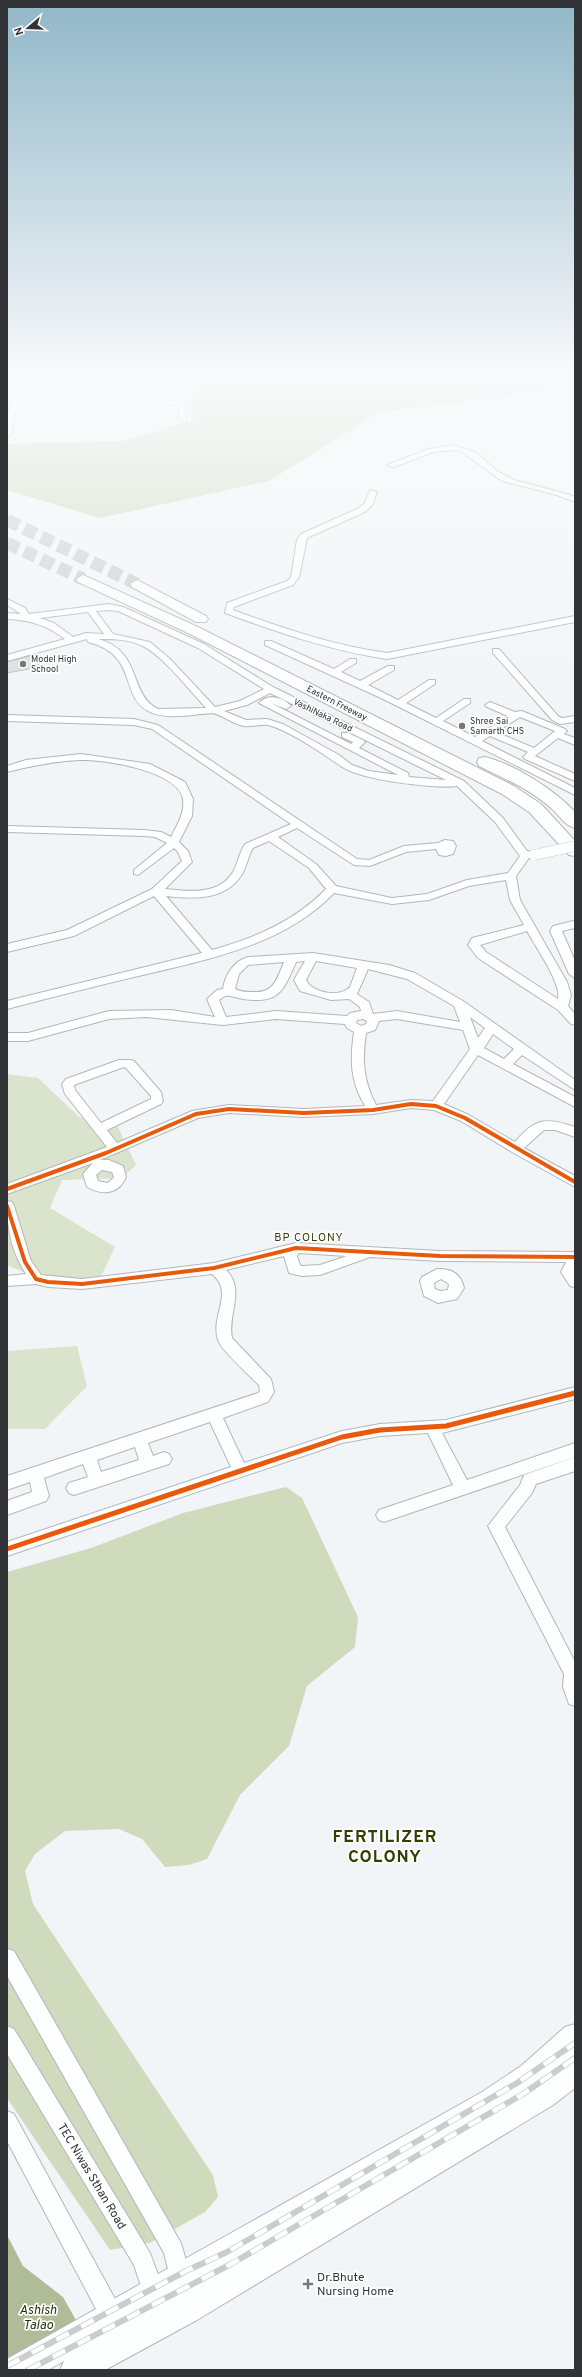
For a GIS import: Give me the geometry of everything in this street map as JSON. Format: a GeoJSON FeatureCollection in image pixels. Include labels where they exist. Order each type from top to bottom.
{"type":"FeatureCollection","features":[{"type":"Feature","properties":{"kind":"highway","name":"Eastern Freeway"},"geometry":{"type":"LineString","coordinates":[[83,579],[193,630],[508,790],[535,808],[575,851]]}},
{"type":"Feature","properties":{"kind":"highway","name":"Eastern Freeway"},"geometry":{"type":"LineString","coordinates":[[137,584],[207,622],[523,781],[554,801],[575,822]]}},
{"type":"Feature","properties":{"kind":"main road"},"geometry":{"type":"LineString","coordinates":[[496,2111],[575,2037]]}},
{"type":"Feature","properties":{"kind":"main road"},"geometry":{"type":"LineString","coordinates":[[75,2370],[186,2309],[429,2151],[496,2111],[543,2095],[575,2071]]}},
{"type":"Feature","properties":{"kind":"main road"},"geometry":{"type":"LineString","coordinates":[[18,2370],[113,2318],[180,2276],[429,2151]]}},
{"type":"Feature","properties":{"kind":"street"},"geometry":{"type":"LineString","coordinates":[[542,489],[564,494],[575,500]]}},
{"type":"Feature","properties":{"kind":"street"},"geometry":{"type":"LineString","coordinates":[[373,492],[369,504],[362,510],[301,540],[295,577],[290,583],[230,605],[228,611],[275,628],[364,653],[387,656],[575,619]]}},
{"type":"Feature","properties":{"kind":"street"},"geometry":{"type":"LineString","coordinates":[[7,602],[22,610],[28,618]]}},
{"type":"Feature","properties":{"kind":"street","name":"VashiNaka Road"},"geometry":{"type":"LineString","coordinates":[[28,618],[60,611],[109,607],[120,609],[201,646],[304,710]]}},
{"type":"Feature","properties":{"kind":"street"},"geometry":{"type":"LineString","coordinates":[[90,609],[110,636]]}},
{"type":"Feature","properties":{"kind":"street"},"geometry":{"type":"LineString","coordinates":[[7,616],[41,620],[53,626],[70,640]]}},
{"type":"Feature","properties":{"kind":"street"},"geometry":{"type":"LineString","coordinates":[[86,636],[115,649],[128,664],[138,692],[149,709],[156,712],[177,713],[213,710],[273,700],[304,710],[358,742],[405,775]]}},
{"type":"Feature","properties":{"kind":"street"},"geometry":{"type":"LineString","coordinates":[[7,658],[86,636],[110,636],[147,644],[213,710],[245,722],[267,722],[280,726],[336,757],[349,767],[367,774],[416,782],[460,783]]}},
{"type":"Feature","properties":{"kind":"street"},"geometry":{"type":"LineString","coordinates":[[268,643],[336,671],[398,704],[477,740],[575,792]]}},
{"type":"Feature","properties":{"kind":"street"},"geometry":{"type":"LineString","coordinates":[[496,651],[555,718],[560,721],[575,719]]}},
{"type":"Feature","properties":{"kind":"street"},"geometry":{"type":"LineString","coordinates":[[336,671],[353,661]]}},
{"type":"Feature","properties":{"kind":"street"},"geometry":{"type":"LineString","coordinates":[[362,684],[391,668]]}},
{"type":"Feature","properties":{"kind":"street"},"geometry":{"type":"LineString","coordinates":[[398,704],[432,682]]}},
{"type":"Feature","properties":{"kind":"street"},"geometry":{"type":"LineString","coordinates":[[270,689],[258,712],[295,732],[302,723]]}},
{"type":"Feature","properties":{"kind":"street"},"geometry":{"type":"LineString","coordinates":[[436,722],[468,701]]}},
{"type":"Feature","properties":{"kind":"street"},"geometry":{"type":"LineString","coordinates":[[264,702],[302,723],[358,742]]}},
{"type":"Feature","properties":{"kind":"street"},"geometry":{"type":"LineString","coordinates":[[490,705],[515,715]]}},
{"type":"Feature","properties":{"kind":"street"},"geometry":{"type":"LineString","coordinates":[[477,740],[515,715],[522,714],[575,742]]}},
{"type":"Feature","properties":{"kind":"street"},"geometry":{"type":"LineString","coordinates":[[7,718],[134,722],[156,727],[336,851],[361,864],[377,862],[404,849],[439,846]]}},
{"type":"Feature","properties":{"kind":"street"},"geometry":{"type":"LineString","coordinates":[[529,756],[560,733],[567,730],[575,733]]}},
{"type":"Feature","properties":{"kind":"street"},"geometry":{"type":"LineString","coordinates":[[489,732],[571,780]]}},
{"type":"Feature","properties":{"kind":"street"},"geometry":{"type":"LineString","coordinates":[[477,740],[529,756]]}},
{"type":"Feature","properties":{"kind":"street","name":"VashiNaka Road"},"geometry":{"type":"LineString","coordinates":[[358,742],[460,783],[499,820],[530,855]]}},
{"type":"Feature","properties":{"kind":"street"},"geometry":{"type":"LineString","coordinates":[[7,769],[26,763],[81,757],[148,766],[181,784],[188,799],[187,816],[174,842],[138,872]]}},
{"type":"Feature","properties":{"kind":"street"},"geometry":{"type":"LineString","coordinates":[[372,769],[405,775],[418,773],[407,762]]}},
{"type":"Feature","properties":{"kind":"street"},"geometry":{"type":"LineString","coordinates":[[156,892],[195,896],[213,892],[236,876],[250,846],[298,824]]}},
{"type":"Feature","properties":{"kind":"street"},"geometry":{"type":"LineString","coordinates":[[7,829],[136,832],[157,834],[174,842],[183,852],[187,862],[156,892],[70,933],[7,948]]}},
{"type":"Feature","properties":{"kind":"street"},"geometry":{"type":"LineString","coordinates":[[270,837],[316,868],[327,879],[332,889]]}},
{"type":"Feature","properties":{"kind":"street"},"geometry":{"type":"LineString","coordinates":[[332,889],[392,901],[429,897],[467,883],[511,876],[530,855],[575,846]]}},
{"type":"Feature","properties":{"kind":"street"},"geometry":{"type":"LineString","coordinates":[[511,876],[515,900],[570,995],[562,1007]]}},
{"type":"Feature","properties":{"kind":"street"},"geometry":{"type":"LineString","coordinates":[[7,1006],[260,938],[289,924],[319,905],[332,889]]}},
{"type":"Feature","properties":{"kind":"street"},"geometry":{"type":"LineString","coordinates":[[156,892],[208,953]]}},
{"type":"Feature","properties":{"kind":"street"},"geometry":{"type":"LineString","coordinates":[[574,925],[558,928],[556,932],[575,974]]}},
{"type":"Feature","properties":{"kind":"street"},"geometry":{"type":"LineString","coordinates":[[530,927],[476,941],[474,945],[482,955],[562,1007],[575,1020]]}},
{"type":"Feature","properties":{"kind":"street"},"geometry":{"type":"LineString","coordinates":[[312,957],[300,980],[304,988],[324,995],[343,998],[350,995],[356,989],[364,965]]}},
{"type":"Feature","properties":{"kind":"street"},"geometry":{"type":"LineString","coordinates":[[229,991],[228,986],[242,963],[312,957],[389,969],[411,976],[459,1004],[575,1086]]}},
{"type":"Feature","properties":{"kind":"street"},"geometry":{"type":"LineString","coordinates":[[224,1021],[214,1005],[213,999],[221,992],[229,991],[234,994],[264,998],[271,996],[276,991],[292,958]]}},
{"type":"Feature","properties":{"kind":"street"},"geometry":{"type":"LineString","coordinates":[[350,995],[365,1006],[373,1025],[368,1029],[360,1030],[351,1025],[350,1020]]}},
{"type":"Feature","properties":{"kind":"street"},"geometry":{"type":"LineString","coordinates":[[459,1004],[476,1049],[575,1103]]}},
{"type":"Feature","properties":{"kind":"street"},"geometry":{"type":"LineString","coordinates":[[7,1037],[28,1037],[109,1015],[158,1012],[200,1020],[224,1021],[276,1015],[350,1020],[357,1015],[370,1017],[397,1015],[467,1027]]}},
{"type":"Feature","properties":{"kind":"street"},"geometry":{"type":"LineString","coordinates":[[436,1106],[492,1027]]}},
{"type":"Feature","properties":{"kind":"street"},"geometry":{"type":"LineString","coordinates":[[360,1030],[355,1070],[359,1086],[373,1110]]}},
{"type":"Feature","properties":{"kind":"street"},"geometry":{"type":"LineString","coordinates":[[505,1066],[522,1048]]}},
{"type":"Feature","properties":{"kind":"street"},"geometry":{"type":"LineString","coordinates":[[77,1165],[89,1174],[90,1181],[96,1187],[111,1187],[120,1177],[118,1169],[114,1166],[111,1151],[99,1129],[68,1091],[68,1084],[123,1063],[130,1064],[157,1095],[157,1101],[99,1129]]}},
{"type":"Feature","properties":{"kind":"street"},"geometry":{"type":"LineString","coordinates":[[7,1189],[77,1165],[196,1114],[212,1110],[229,1108],[304,1113],[373,1110],[411,1104],[436,1106],[465,1118],[575,1182]]}},
{"type":"Feature","properties":{"kind":"street"},"geometry":{"type":"LineString","coordinates":[[516,1149],[533,1128],[554,1124],[574,1130]]}},
{"type":"Feature","properties":{"kind":"street"},"geometry":{"type":"LineString","coordinates":[[89,1174],[99,1165],[114,1166]]}},
{"type":"Feature","properties":{"kind":"street"},"geometry":{"type":"LineString","coordinates":[[7,1206],[25,1262],[36,1279]]}},
{"type":"Feature","properties":{"kind":"street"},"geometry":{"type":"LineString","coordinates":[[7,1281],[36,1279],[48,1282],[82,1284],[214,1268],[296,1248],[440,1256],[575,1257]]}},
{"type":"Feature","properties":{"kind":"street"},"geometry":{"type":"LineString","coordinates":[[296,1248],[290,1255],[291,1262],[294,1269],[302,1272],[313,1272],[372,1252]]}},
{"type":"Feature","properties":{"kind":"street"},"geometry":{"type":"LineString","coordinates":[[440,1256],[442,1274]]}},
{"type":"Feature","properties":{"kind":"street"},"geometry":{"type":"LineString","coordinates":[[575,1263],[571,1265],[568,1272],[575,1282]]}},
{"type":"Feature","properties":{"kind":"street"},"geometry":{"type":"LineString","coordinates":[[7,1483],[256,1402],[263,1398],[267,1392],[266,1383],[225,1340],[222,1331],[222,1323],[231,1287],[228,1278],[214,1268]]}},
{"type":"Feature","properties":{"kind":"street"},"geometry":{"type":"LineString","coordinates":[[7,1549],[342,1437],[380,1430],[433,1429],[575,1393]]}},
{"type":"Feature","properties":{"kind":"street"},"geometry":{"type":"LineString","coordinates":[[214,1415],[240,1470]]}},
{"type":"Feature","properties":{"kind":"street"},"geometry":{"type":"LineString","coordinates":[[433,1429],[463,1488]]}},
{"type":"Feature","properties":{"kind":"street"},"geometry":{"type":"LineString","coordinates":[[140,1440],[148,1464]]}},
{"type":"Feature","properties":{"kind":"street"},"geometry":{"type":"LineString","coordinates":[[384,1515],[575,1450]]}},
{"type":"Feature","properties":{"kind":"street"},"geometry":{"type":"LineString","coordinates":[[88,1457],[97,1481]]}},
{"type":"Feature","properties":{"kind":"street"},"geometry":{"type":"LineString","coordinates":[[74,1488],[164,1459]]}},
{"type":"Feature","properties":{"kind":"street"},"geometry":{"type":"LineString","coordinates":[[575,1464],[529,1480],[527,1488],[496,1526],[573,1672],[571,1687],[575,1698]]}},
{"type":"Feature","properties":{"kind":"street"},"geometry":{"type":"LineString","coordinates":[[7,1508],[40,1496],[35,1474]]}},
{"type":"Feature","properties":{"kind":"street"},"geometry":{"type":"LineString","coordinates":[[7,1958],[174,2250],[186,2309]]}},
{"type":"Feature","properties":{"kind":"street","name":"TEC Niwas Sthan Road"},"geometry":{"type":"LineString","coordinates":[[7,2036],[143,2260],[154,2292],[160,2324]]}},
{"type":"Feature","properties":{"kind":"street"},"geometry":{"type":"LineString","coordinates":[[7,2121],[113,2318]]}},
{"type":"Feature","properties":{"kind":"shaded area"},"geometry":{"type":"Polygon","coordinates":[[[7,489],[233,489],[100,518],[7,489]]]}},
{"type":"Feature","properties":{"kind":"shaded area"},"geometry":{"type":"Polygon","coordinates":[[[7,1074],[38,1078],[79,1117],[118,1127],[136,1165],[122,1178],[62,1180],[50,1208],[115,1247],[100,1278],[54,1285],[7,1265],[7,1074]]]}},
{"type":"Feature","properties":{"kind":"shaded area"},"geometry":{"type":"Polygon","coordinates":[[[77,1346],[87,1386],[45,1429],[7,1429],[7,1351],[77,1346]]]}},
{"type":"Feature","properties":{"kind":"shaded area"},"geometry":{"type":"Polygon","coordinates":[[[286,1487],[302,1498],[358,1617],[355,1647],[307,1686],[289,1746],[240,1795],[207,1859],[189,1865],[165,1867],[142,1839],[119,1829],[65,1831],[35,1854],[25,1871],[33,1904],[213,2175],[218,2197],[205,2212],[150,2243],[110,2250],[7,2098],[7,1572],[91,1548],[183,1513],[286,1487]]]}},
{"type":"Feature","properties":{"kind":"water","name":"Ashish Talao"},"geometry":{"type":"Polygon","coordinates":[[[7,2235],[23,2266],[63,2297],[82,2331],[7,2365],[7,2235]]]}},
{"type":"Feature","properties":{"kind":"building","name":"Model High School"},"geometry":{"type":"Polygon","coordinates":[[[34,655],[40,667],[7,673],[7,662],[34,655]]]}},
{"type":"Feature","properties":{"kind":"tunnel"},"geometry":{"type":"LineString","coordinates":[[7,520],[137,584]]}},
{"type":"Feature","properties":{"kind":"tunnel"},"geometry":{"type":"LineString","coordinates":[[7,543],[83,579]]}},
{"type":"Feature","properties":{"kind":"railway"},"geometry":{"type":"LineString","coordinates":[[7,2366],[186,2271],[227,2252],[517,2083],[575,2043]]}},
{"type":"Feature","properties":{"kind":"railway"},"geometry":{"type":"LineString","coordinates":[[28,2370],[231,2264],[523,2094],[575,2058]]}},
{"type":"Feature","properties":{"kind":"cycle path"},"geometry":{"type":"LineString","coordinates":[[7,1189],[106,1153],[196,1114],[229,1109],[304,1113],[373,1110],[411,1104],[436,1106],[465,1118],[575,1182]]}},
{"type":"Feature","properties":{"kind":"cycle path"},"geometry":{"type":"LineString","coordinates":[[7,1206],[25,1262],[36,1279],[48,1282],[82,1284],[214,1268],[296,1248],[440,1256],[575,1257]]}},
{"type":"Feature","properties":{"kind":"cycle path"},"geometry":{"type":"LineString","coordinates":[[7,1549],[342,1437],[380,1430],[446,1426],[575,1393]]}},
{"type":"Feature","properties":{"kind":"place","name":"Model High School"},"geometry":{"type":"Point","coordinates":[23,664]}},
{"type":"Feature","properties":{"kind":"place","name":"Shree Sai Samarth CHS"},"geometry":{"type":"Point","coordinates":[462,726]}},
{"type":"Feature","properties":{"kind":"place","name":"Dr.Bhute Nursing Home"},"geometry":{"type":"Point","coordinates":[308,2284]}},
{"type":"Feature","properties":{"kind":"district","name":"BP COLONY"},"geometry":{"type":"Point","coordinates":[309,1237]}},
{"type":"Feature","properties":{"kind":"district","name":"FERTILIZER COLONY"},"geometry":{"type":"Point","coordinates":[385,1846]}}]}
